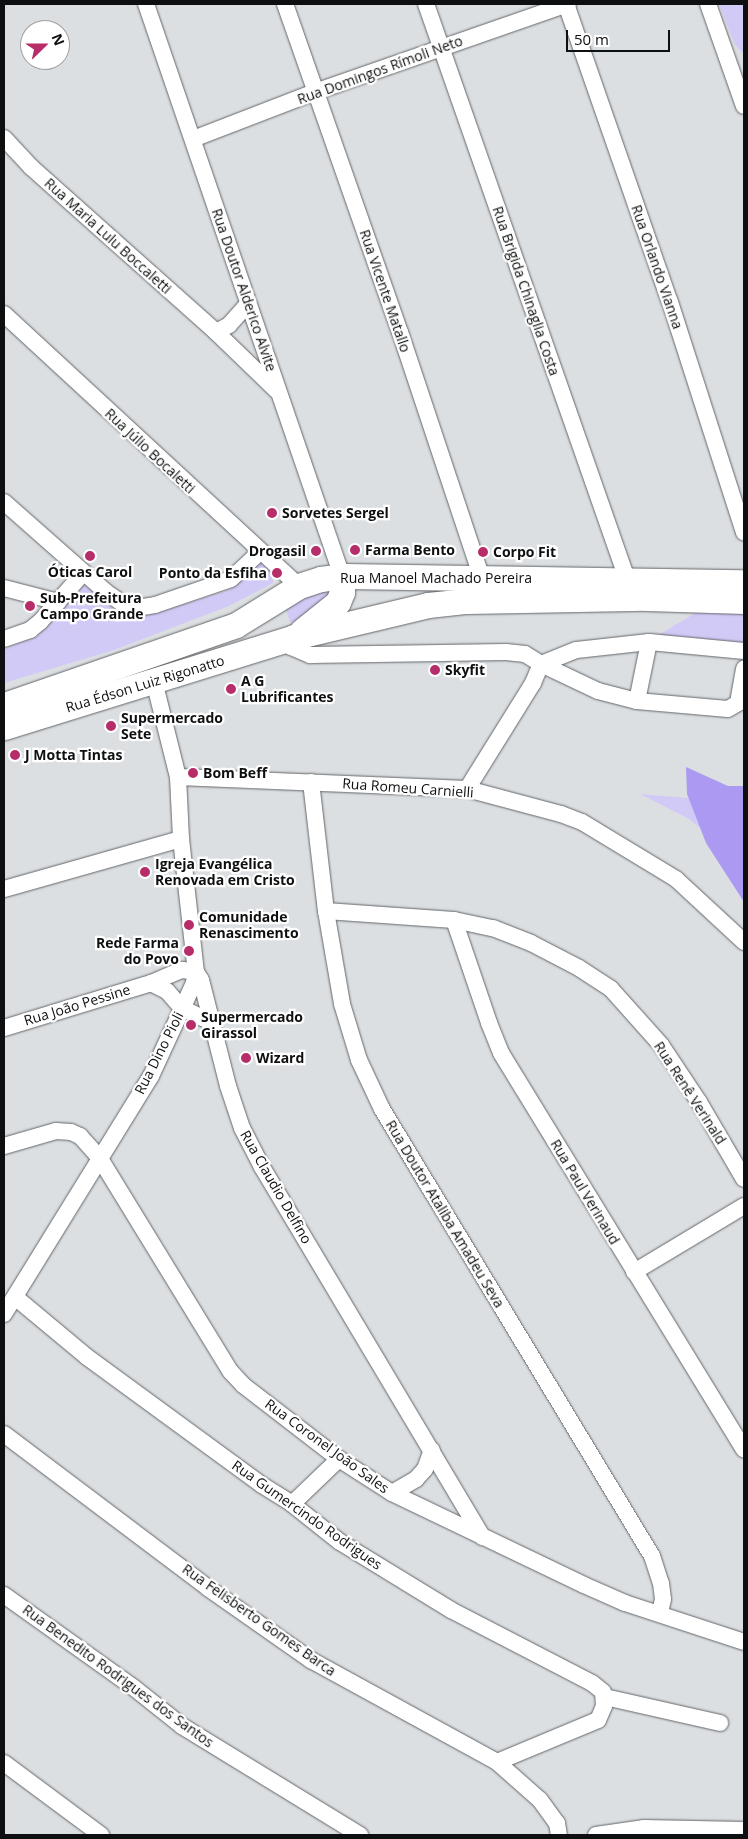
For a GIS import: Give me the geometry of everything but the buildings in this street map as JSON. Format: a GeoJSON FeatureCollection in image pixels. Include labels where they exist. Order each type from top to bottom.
{"type":"FeatureCollection","features":[{"type":"Feature","properties":{"kind":"main road","name":"Rua Manoel Machado Pereira"},"geometry":{"type":"LineString","coordinates":[[4,705],[236,625],[309,581],[342,576],[482,579],[627,578],[744,582]]}},
{"type":"Feature","properties":{"kind":"main road"},"geometry":{"type":"LineString","coordinates":[[293,591],[277,607],[276,613],[276,621],[290,639],[338,602],[342,592],[342,576]]}},
{"type":"Feature","properties":{"kind":"main road","name":"Rua Manoel Machado Pereira"},"geometry":{"type":"LineString","coordinates":[[290,639],[428,605],[467,601],[647,598],[744,601]]}},
{"type":"Feature","properties":{"kind":"main road","name":"Rua Édson Luiz Rigonatto"},"geometry":{"type":"LineString","coordinates":[[4,727],[290,639]]}},
{"type":"Feature","properties":{"kind":"main road"},"geometry":{"type":"LineString","coordinates":[[154,681],[156,660],[167,648]]}},
{"type":"Feature","properties":{"kind":"street","name":"Rua Doutor Alderico Alvite"},"geometry":{"type":"LineString","coordinates":[[146,4],[342,576]]}},
{"type":"Feature","properties":{"kind":"street","name":"Rua Vicente Matallo"},"geometry":{"type":"LineString","coordinates":[[286,4],[398,327],[482,579]]}},
{"type":"Feature","properties":{"kind":"street","name":"Rua Brigida Chinaglia Costa"},"geometry":{"type":"LineString","coordinates":[[426,4],[627,578]]}},
{"type":"Feature","properties":{"kind":"street","name":"Rua Domingos Rímoli Neto"},"geometry":{"type":"LineString","coordinates":[[193,139],[315,92],[567,4]]}},
{"type":"Feature","properties":{"kind":"street","name":"Rua Orlando Vianna"},"geometry":{"type":"LineString","coordinates":[[567,4],[670,302],[744,532]]}},
{"type":"Feature","properties":{"kind":"street"},"geometry":{"type":"LineString","coordinates":[[708,4],[738,73],[744,106]]}},
{"type":"Feature","properties":{"kind":"street","name":"Rua Maria Lulu Boccaletti"},"geometry":{"type":"LineString","coordinates":[[4,138],[31,167],[216,332],[281,394]]}},
{"type":"Feature","properties":{"kind":"street"},"geometry":{"type":"LineString","coordinates":[[216,332],[229,324],[248,304]]}},
{"type":"Feature","properties":{"kind":"street","name":"Rua Júlio Bocaletti"},"geometry":{"type":"LineString","coordinates":[[4,314],[260,552],[293,591]]}},
{"type":"Feature","properties":{"kind":"street"},"geometry":{"type":"LineString","coordinates":[[4,502],[83,573],[130,609],[142,608],[231,579],[260,552]]}},
{"type":"Feature","properties":{"kind":"street"},"geometry":{"type":"LineString","coordinates":[[4,639],[30,630],[40,622],[83,573]]}},
{"type":"Feature","properties":{"kind":"street"},"geometry":{"type":"LineString","coordinates":[[4,588],[58,602]]}},
{"type":"Feature","properties":{"kind":"street"},"geometry":{"type":"LineString","coordinates":[[290,639],[291,647],[310,655],[506,652],[525,654],[541,664],[598,691],[637,701],[728,709],[738,703],[744,669]]}},
{"type":"Feature","properties":{"kind":"street"},"geometry":{"type":"LineString","coordinates":[[637,701],[649,642]]}},
{"type":"Feature","properties":{"kind":"street"},"geometry":{"type":"LineString","coordinates":[[467,789],[533,683],[541,664],[576,650],[649,642],[744,651]]}},
{"type":"Feature","properties":{"kind":"street","name":"Rua Claudio Delfino"},"geometry":{"type":"LineString","coordinates":[[154,681],[178,777],[181,838],[196,972],[201,980],[228,1086],[242,1128],[262,1167],[483,1537]]}},
{"type":"Feature","properties":{"kind":"street","name":"Rua Romeu Carnielli"},"geometry":{"type":"LineString","coordinates":[[178,777],[467,789],[561,814],[582,822],[676,879],[744,942]]}},
{"type":"Feature","properties":{"kind":"street","name":"Rua Doutor Ataliba Amadeu Seva"},"geometry":{"type":"LineString","coordinates":[[311,782],[326,911],[342,1004],[359,1060],[382,1109],[652,1556],[661,1583],[663,1599],[660,1613]]}},
{"type":"Feature","properties":{"kind":"street"},"geometry":{"type":"LineString","coordinates":[[4,889],[181,838]]}},
{"type":"Feature","properties":{"kind":"street","name":"Rua Renê Verinald"},"geometry":{"type":"LineString","coordinates":[[326,911],[454,920],[493,928],[531,943],[579,968],[611,989],[662,1045],[699,1102],[744,1179]]}},
{"type":"Feature","properties":{"kind":"street","name":"Rua Paul Verinaud"},"geometry":{"type":"LineString","coordinates":[[454,920],[501,1053],[744,1450]]}},
{"type":"Feature","properties":{"kind":"street","name":"Rua João Pessine"},"geometry":{"type":"LineString","coordinates":[[4,1028],[151,983],[182,970],[196,972]]}},
{"type":"Feature","properties":{"kind":"street","name":"Rua Dino Pioli"},"geometry":{"type":"LineString","coordinates":[[4,1314],[99,1157],[151,1076],[194,982],[196,972]]}},
{"type":"Feature","properties":{"kind":"street"},"geometry":{"type":"LineString","coordinates":[[151,983],[167,991],[182,1008],[213,1023]]}},
{"type":"Feature","properties":{"kind":"street"},"geometry":{"type":"LineString","coordinates":[[4,1146],[56,1131],[71,1132],[80,1136],[99,1157]]}},
{"type":"Feature","properties":{"kind":"street","name":"Rua Coronel João Sales"},"geometry":{"type":"LineString","coordinates":[[99,1157],[231,1372],[250,1390],[339,1458],[392,1493],[584,1586],[625,1603],[744,1642]]}},
{"type":"Feature","properties":{"kind":"street"},"geometry":{"type":"LineString","coordinates":[[634,1272],[744,1206]]}},
{"type":"Feature","properties":{"kind":"street","name":"Rua Gumercindo Rodrigues"},"geometry":{"type":"LineString","coordinates":[[15,1297],[87,1357],[262,1485],[292,1504],[340,1542],[451,1610],[592,1683],[600,1688],[605,1697]]}},
{"type":"Feature","properties":{"kind":"street","name":"Rua Felisberto Gomes Barca"},"geometry":{"type":"LineString","coordinates":[[4,1434],[208,1588],[311,1660],[497,1762],[540,1800],[557,1823],[559,1835]]}},
{"type":"Feature","properties":{"kind":"street"},"geometry":{"type":"LineString","coordinates":[[392,1493],[416,1479],[425,1469],[432,1450]]}},
{"type":"Feature","properties":{"kind":"street"},"geometry":{"type":"LineString","coordinates":[[292,1504],[339,1458]]}},
{"type":"Feature","properties":{"kind":"street","name":"Rua Benedito Rodrigues dos Santos"},"geometry":{"type":"LineString","coordinates":[[4,1595],[133,1687],[182,1726],[360,1835]]}},
{"type":"Feature","properties":{"kind":"street"},"geometry":{"type":"LineString","coordinates":[[497,1762],[598,1720],[602,1714],[605,1697],[720,1723]]}},
{"type":"Feature","properties":{"kind":"street"},"geometry":{"type":"LineString","coordinates":[[4,1763],[101,1835]]}},
{"type":"Feature","properties":{"kind":"street"},"geometry":{"type":"LineString","coordinates":[[596,1835],[644,1828],[744,1830]]}},
{"type":"Feature","properties":{"kind":"shaded area"},"geometry":{"type":"Polygon","coordinates":[[[719,4],[744,4],[744,54],[735,45],[719,4]]]}},
{"type":"Feature","properties":{"kind":"shaded area"},"geometry":{"type":"Polygon","coordinates":[[[261,561],[272,571],[273,583],[229,606],[114,650],[4,683],[4,649],[38,636],[53,613],[82,585],[93,590],[125,619],[166,610],[229,590],[261,561]]]}},
{"type":"Feature","properties":{"kind":"shaded area"},"geometry":{"type":"Polygon","coordinates":[[[315,585],[337,591],[296,623],[290,622],[286,609],[290,602],[315,585]]]}},
{"type":"Feature","properties":{"kind":"shaded area"},"geometry":{"type":"Polygon","coordinates":[[[702,609],[744,614],[744,647],[655,637],[702,609]]]}},
{"type":"Feature","properties":{"kind":"shaded area"},"geometry":{"type":"Polygon","coordinates":[[[686,767],[728,786],[744,786],[744,902],[706,843],[687,794],[686,767]]]}},
{"type":"Feature","properties":{"kind":"shaded area"},"geometry":{"type":"Polygon","coordinates":[[[640,794],[699,799],[744,865],[689,819],[640,794]]]}},
{"type":"Feature","properties":{"kind":"place","name":"Sorvetes Sergel"},"geometry":{"type":"Point","coordinates":[272,513]}},
{"type":"Feature","properties":{"kind":"place","name":"Farma Bento"},"geometry":{"type":"Point","coordinates":[355,550]}},
{"type":"Feature","properties":{"kind":"place","name":"Drogasil"},"geometry":{"type":"Point","coordinates":[316,551]}},
{"type":"Feature","properties":{"kind":"place","name":"Corpo Fit"},"geometry":{"type":"Point","coordinates":[483,552]}},
{"type":"Feature","properties":{"kind":"place","name":"Óticas Carol"},"geometry":{"type":"Point","coordinates":[90,556]}},
{"type":"Feature","properties":{"kind":"place","name":"Ponto da Esfiha"},"geometry":{"type":"Point","coordinates":[277,573]}},
{"type":"Feature","properties":{"kind":"place","name":"Sub-Prefeitura Campo Grande"},"geometry":{"type":"Point","coordinates":[30,606]}},
{"type":"Feature","properties":{"kind":"place","name":"Skyfit"},"geometry":{"type":"Point","coordinates":[435,670]}},
{"type":"Feature","properties":{"kind":"place","name":"A G Lubrificantes"},"geometry":{"type":"Point","coordinates":[231,689]}},
{"type":"Feature","properties":{"kind":"place","name":"Supermercado Sete"},"geometry":{"type":"Point","coordinates":[111,726]}},
{"type":"Feature","properties":{"kind":"place","name":"J Motta Tintas"},"geometry":{"type":"Point","coordinates":[15,755]}},
{"type":"Feature","properties":{"kind":"place","name":"Bom Beff"},"geometry":{"type":"Point","coordinates":[193,773]}},
{"type":"Feature","properties":{"kind":"place","name":"Igreja Evangélica Renovada em Cristo"},"geometry":{"type":"Point","coordinates":[145,872]}},
{"type":"Feature","properties":{"kind":"place","name":"Comunidade Renascimento"},"geometry":{"type":"Point","coordinates":[189,925]}},
{"type":"Feature","properties":{"kind":"place","name":"Rede Farma do Povo"},"geometry":{"type":"Point","coordinates":[189,951]}},
{"type":"Feature","properties":{"kind":"place","name":"Supermercado Girassol"},"geometry":{"type":"Point","coordinates":[191,1025]}},
{"type":"Feature","properties":{"kind":"place","name":"Wizard"},"geometry":{"type":"Point","coordinates":[246,1058]}}]}
